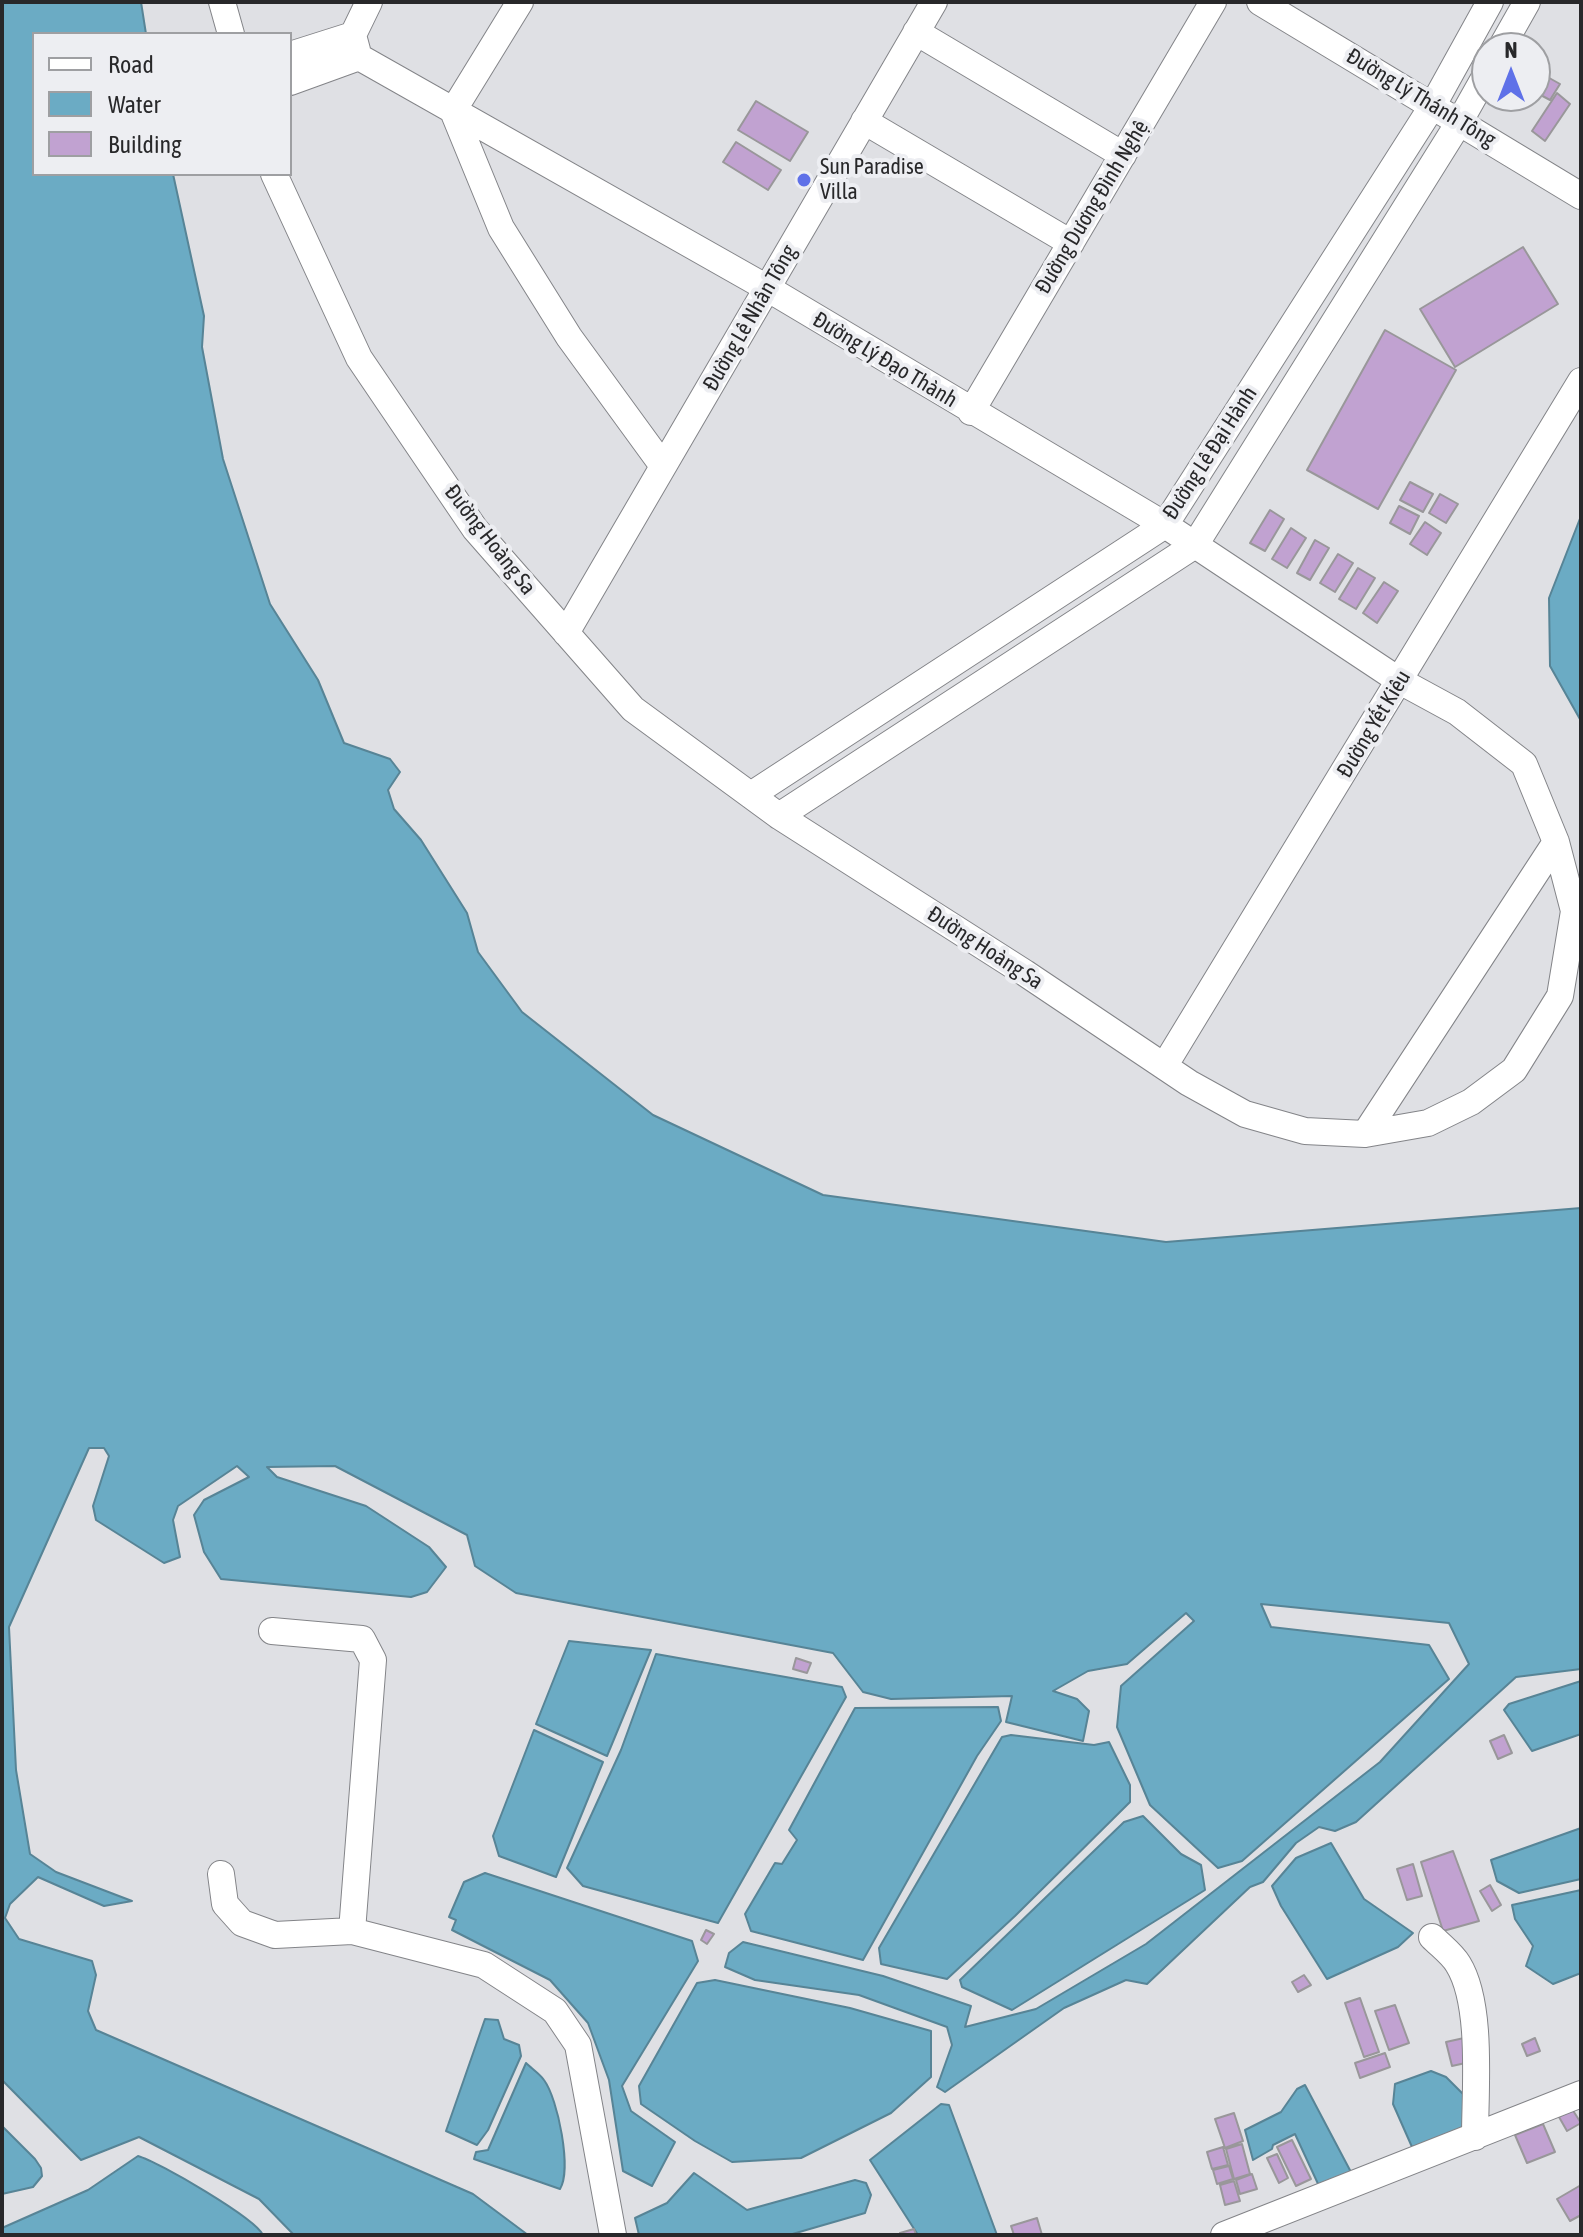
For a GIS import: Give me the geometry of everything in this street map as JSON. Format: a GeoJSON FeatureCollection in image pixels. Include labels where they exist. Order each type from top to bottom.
{"type":"FeatureCollection","features":[{"type":"Feature","properties":{"kind":"street"},"geometry":{"type":"LineString","coordinates":[[222,2],[230,32]]}},
{"type":"Feature","properties":{"kind":"street"},"geometry":{"type":"LineString","coordinates":[[292,81],[356,46],[369,2]]}},
{"type":"Feature","properties":{"kind":"street"},"geometry":{"type":"LineString","coordinates":[[520,2],[453,111],[501,228],[569,337],[663,466]]}},
{"type":"Feature","properties":{"kind":"street","name":"Đường Lê Nhân Tông"},"geometry":{"type":"LineString","coordinates":[[566,633],[934,2]]}},
{"type":"Feature","properties":{"kind":"street","name":"Đường Dương Đình Nghệ"},"geometry":{"type":"LineString","coordinates":[[971,412],[1213,2]]}},
{"type":"Feature","properties":{"kind":"street","name":"Đường Lý Thánh Tông"},"geometry":{"type":"LineString","coordinates":[[1260,2],[1581,196]]}},
{"type":"Feature","properties":{"kind":"street","name":"Đường Lê Đại Hành"},"geometry":{"type":"LineString","coordinates":[[751,795],[1165,525],[1433,105],[1490,2]]}},
{"type":"Feature","properties":{"kind":"street"},"geometry":{"type":"LineString","coordinates":[[1510,32],[1527,2]]}},
{"type":"Feature","properties":{"kind":"street"},"geometry":{"type":"LineString","coordinates":[[916,32],[1123,155]]}},
{"type":"Feature","properties":{"kind":"street"},"geometry":{"type":"LineString","coordinates":[[292,55],[356,46]]}},
{"type":"Feature","properties":{"kind":"street","name":"Đường Lý Đạo Thành"},"geometry":{"type":"LineString","coordinates":[[356,46],[453,111],[767,288],[1165,525],[1400,681]]}},
{"type":"Feature","properties":{"kind":"street","name":"Đường Lê Đại Hành"},"geometry":{"type":"LineString","coordinates":[[779,816],[1195,545],[1471,101]]}},
{"type":"Feature","properties":{"kind":"street"},"geometry":{"type":"LineString","coordinates":[[864,121],[1071,243]]}},
{"type":"Feature","properties":{"kind":"street","name":"Đường Hoàng Sa"},"geometry":{"type":"LineString","coordinates":[[275,176],[359,358],[475,529],[633,709],[779,816],[1189,1083],[1245,1114],[1305,1131],[1365,1134],[1428,1123],[1471,1102],[1514,1070],[1560,996],[1574,911],[1556,842],[1524,764],[1457,712],[1400,681]]}},
{"type":"Feature","properties":{"kind":"street","name":"Đường Yết Kiêu"},"geometry":{"type":"LineString","coordinates":[[1165,1065],[1581,381]]}},
{"type":"Feature","properties":{"kind":"street"},"geometry":{"type":"LineString","coordinates":[[1365,1134],[1556,842]]}},
{"type":"Feature","properties":{"kind":"street"},"geometry":{"type":"LineString","coordinates":[[272,1631],[362,1639],[373,1660],[352,1931]]}},
{"type":"Feature","properties":{"kind":"street"},"geometry":{"type":"LineString","coordinates":[[221,1874],[225,1904],[242,1923],[275,1935],[352,1931],[484,1965],[555,2011],[578,2045],[612,2232]]}},
{"type":"Feature","properties":{"kind":"street"},"geometry":{"type":"LineString","coordinates":[[1432,1937],[1456,1961],[1471,1998],[1475,2137]]}},
{"type":"Feature","properties":{"kind":"street"},"geometry":{"type":"LineString","coordinates":[[1224,2235],[1581,2094]]}},
{"type":"Feature","properties":{"kind":"water"},"geometry":{"type":"Polygon","coordinates":[[[2,2],[141,2],[146,32],[32,32],[32,176],[173,176],[204,316],[202,347],[223,459],[270,604],[318,680],[344,743],[390,759],[400,772],[388,790],[394,809],[421,840],[467,913],[478,952],[522,1012],[653,1115],[823,1195],[1166,1242],[1581,1208],[1581,1669],[1516,1677],[1356,1822],[1335,1831],[1319,1827],[1296,1843],[1263,1882],[1250,1887],[1147,1984],[1126,1980],[1064,2008],[945,2092],[937,2087],[952,2045],[947,2027],[859,1995],[755,1980],[725,1967],[729,1953],[743,1942],[883,1976],[971,2006],[965,2027],[1036,2009],[1146,1944],[1380,1762],[1469,1664],[1449,1623],[1261,1604],[1271,1627],[1429,1645],[1449,1679],[1242,1861],[1218,1868],[1150,1805],[1117,1727],[1121,1686],[1194,1621],[1186,1613],[1127,1664],[1088,1671],[1053,1691],[1077,1699],[1089,1711],[1083,1741],[1006,1722],[1012,1696],[891,1699],[863,1692],[833,1653],[516,1593],[475,1566],[467,1535],[335,1466],[267,1467],[277,1477],[366,1506],[429,1547],[446,1567],[427,1592],[411,1597],[221,1579],[204,1552],[194,1515],[204,1500],[249,1477],[237,1466],[178,1506],[173,1520],[180,1557],[164,1563],[96,1520],[93,1506],[109,1456],[104,1448],[89,1448],[9,1627],[16,1770],[30,1854],[56,1872],[132,1901],[104,1906],[38,1877],[10,1904],[5,1918],[19,1939],[92,1961],[96,1975],[88,2011],[96,2030],[473,2194],[528,2235],[294,2235],[259,2199],[139,2137],[81,2160],[2,2080],[2,2]]]}},
{"type":"Feature","properties":{"kind":"water"},"geometry":{"type":"Polygon","coordinates":[[[1581,516],[1581,721],[1550,666],[1549,598],[1581,516]]]}},
{"type":"Feature","properties":{"kind":"water"},"geometry":{"type":"Polygon","coordinates":[[[569,1641],[651,1650],[607,1756],[536,1724],[569,1641]]]}},
{"type":"Feature","properties":{"kind":"water"},"geometry":{"type":"Polygon","coordinates":[[[656,1654],[842,1687],[846,1697],[718,1923],[583,1886],[567,1868],[621,1750],[656,1654]]]}},
{"type":"Feature","properties":{"kind":"water"},"geometry":{"type":"Polygon","coordinates":[[[1581,1681],[1581,1734],[1532,1751],[1504,1710],[1509,1704],[1581,1681]]]}},
{"type":"Feature","properties":{"kind":"water"},"geometry":{"type":"Polygon","coordinates":[[[998,1707],[1001,1721],[977,1756],[863,1960],[751,1931],[745,1914],[775,1863],[782,1864],[797,1840],[789,1830],[855,1708],[998,1707]]]}},
{"type":"Feature","properties":{"kind":"water"},"geometry":{"type":"Polygon","coordinates":[[[534,1730],[603,1762],[556,1877],[499,1856],[493,1836],[534,1730]]]}},
{"type":"Feature","properties":{"kind":"water"},"geometry":{"type":"Polygon","coordinates":[[[1011,1735],[1094,1745],[1109,1742],[1130,1785],[1130,1802],[947,1979],[881,1964],[879,1948],[1002,1737],[1011,1735]]]}},
{"type":"Feature","properties":{"kind":"water"},"geometry":{"type":"Polygon","coordinates":[[[1143,1816],[1181,1854],[1201,1865],[1205,1890],[1012,2010],[962,1987],[960,1980],[1124,1822],[1143,1816]]]}},
{"type":"Feature","properties":{"kind":"water"},"geometry":{"type":"Polygon","coordinates":[[[1581,1828],[1581,1879],[1519,1893],[1497,1881],[1491,1860],[1581,1828]]]}},
{"type":"Feature","properties":{"kind":"water"},"geometry":{"type":"Polygon","coordinates":[[[1331,1843],[1364,1899],[1413,1933],[1398,1947],[1327,1979],[1281,1906],[1272,1886],[1296,1858],[1331,1843]]]}},
{"type":"Feature","properties":{"kind":"water"},"geometry":{"type":"Polygon","coordinates":[[[485,1873],[692,1941],[698,1961],[622,2086],[631,2111],[675,2142],[652,2186],[623,2171],[609,2080],[588,2023],[550,1980],[452,1930],[456,1920],[449,1917],[464,1882],[485,1873]]]}},
{"type":"Feature","properties":{"kind":"water"},"geometry":{"type":"Polygon","coordinates":[[[1581,1890],[1581,1973],[1553,1984],[1526,1966],[1533,1946],[1515,1919],[1512,1905],[1581,1890]]]}},
{"type":"Feature","properties":{"kind":"water"},"geometry":{"type":"Polygon","coordinates":[[[715,1980],[850,2008],[931,2031],[931,2077],[891,2113],[801,2158],[732,2162],[641,2104],[639,2086],[697,1983],[715,1980]]]}},
{"type":"Feature","properties":{"kind":"water"},"geometry":{"type":"Polygon","coordinates":[[[485,2019],[498,2020],[504,2039],[519,2045],[521,2056],[488,2130],[477,2145],[446,2131],[485,2019]]]}},
{"type":"Feature","properties":{"kind":"water"},"geometry":{"type":"Polygon","coordinates":[[[526,2063],[544,2080],[554,2102],[564,2151],[565,2166],[560,2189],[474,2159],[476,2152],[488,2150],[526,2063]]]}},
{"type":"Feature","properties":{"kind":"water"},"geometry":{"type":"Polygon","coordinates":[[[1431,2071],[1446,2077],[1466,2097],[1464,2130],[1412,2147],[1393,2104],[1395,2084],[1431,2071]]]}},
{"type":"Feature","properties":{"kind":"water"},"geometry":{"type":"Polygon","coordinates":[[[1305,2085],[1352,2174],[1319,2186],[1295,2134],[1253,2160],[1245,2130],[1281,2112],[1297,2089],[1305,2085]]]}},
{"type":"Feature","properties":{"kind":"water"},"geometry":{"type":"Polygon","coordinates":[[[941,2104],[949,2105],[997,2235],[918,2235],[870,2160],[941,2104]]]}},
{"type":"Feature","properties":{"kind":"water"},"geometry":{"type":"Polygon","coordinates":[[[2,2126],[41,2168],[42,2176],[33,2187],[2,2194],[2,2126]]]}},
{"type":"Feature","properties":{"kind":"water"},"geometry":{"type":"Polygon","coordinates":[[[138,2156],[205,2191],[243,2216],[263,2235],[2,2235],[2,2228],[88,2190],[138,2156]]]}},
{"type":"Feature","properties":{"kind":"water"},"geometry":{"type":"Polygon","coordinates":[[[694,2173],[747,2210],[855,2180],[866,2183],[871,2195],[865,2213],[789,2235],[639,2235],[635,2218],[667,2203],[694,2173]]]}},
{"type":"Feature","properties":{"kind":"building"},"geometry":{"type":"Polygon","coordinates":[[[1551,79],[1560,84],[1551,98],[1551,79]]]}},
{"type":"Feature","properties":{"kind":"building"},"geometry":{"type":"Polygon","coordinates":[[[1557,93],[1570,104],[1545,141],[1532,131],[1544,112],[1551,112],[1551,102],[1557,93]]]}},
{"type":"Feature","properties":{"kind":"building"},"geometry":{"type":"Polygon","coordinates":[[[756,101],[808,132],[790,161],[738,130],[756,101]]]}},
{"type":"Feature","properties":{"kind":"building"},"geometry":{"type":"Polygon","coordinates":[[[736,142],[781,170],[768,190],[723,162],[736,142]]]}},
{"type":"Feature","properties":{"kind":"building"},"geometry":{"type":"Polygon","coordinates":[[[1523,247],[1558,304],[1455,367],[1420,309],[1523,247]]]}},
{"type":"Feature","properties":{"kind":"building"},"geometry":{"type":"Polygon","coordinates":[[[1385,330],[1456,370],[1378,509],[1307,470],[1385,330]]]}},
{"type":"Feature","properties":{"kind":"building"},"geometry":{"type":"Polygon","coordinates":[[[1410,482],[1433,494],[1423,512],[1400,500],[1410,482]]]}},
{"type":"Feature","properties":{"kind":"building"},"geometry":{"type":"Polygon","coordinates":[[[1440,494],[1458,504],[1446,523],[1429,513],[1440,494]]]}},
{"type":"Feature","properties":{"kind":"building"},"geometry":{"type":"Polygon","coordinates":[[[1399,506],[1419,516],[1410,534],[1390,523],[1399,506]]]}},
{"type":"Feature","properties":{"kind":"building"},"geometry":{"type":"Polygon","coordinates":[[[1270,510],[1284,519],[1265,551],[1250,543],[1270,510]]]}},
{"type":"Feature","properties":{"kind":"building"},"geometry":{"type":"Polygon","coordinates":[[[1425,522],[1441,533],[1427,555],[1410,544],[1425,522]]]}},
{"type":"Feature","properties":{"kind":"building"},"geometry":{"type":"Polygon","coordinates":[[[1291,528],[1306,538],[1287,568],[1272,559],[1291,528]]]}},
{"type":"Feature","properties":{"kind":"building"},"geometry":{"type":"Polygon","coordinates":[[[1315,540],[1329,548],[1310,580],[1297,573],[1315,540]]]}},
{"type":"Feature","properties":{"kind":"building"},"geometry":{"type":"Polygon","coordinates":[[[1338,554],[1353,563],[1335,592],[1320,583],[1338,554]]]}},
{"type":"Feature","properties":{"kind":"building"},"geometry":{"type":"Polygon","coordinates":[[[1358,568],[1375,578],[1356,609],[1339,599],[1358,568]]]}},
{"type":"Feature","properties":{"kind":"building"},"geometry":{"type":"Polygon","coordinates":[[[1384,582],[1398,591],[1377,623],[1363,613],[1384,582]]]}},
{"type":"Feature","properties":{"kind":"building"},"geometry":{"type":"Polygon","coordinates":[[[796,1658],[811,1663],[807,1673],[793,1669],[796,1658]]]}},
{"type":"Feature","properties":{"kind":"building"},"geometry":{"type":"Polygon","coordinates":[[[1504,1735],[1512,1753],[1498,1759],[1490,1741],[1504,1735]]]}},
{"type":"Feature","properties":{"kind":"building"},"geometry":{"type":"Polygon","coordinates":[[[1453,1851],[1479,1921],[1443,1931],[1421,1862],[1453,1851]]]}},
{"type":"Feature","properties":{"kind":"building"},"geometry":{"type":"Polygon","coordinates":[[[1413,1864],[1422,1896],[1407,1900],[1397,1869],[1413,1864]]]}},
{"type":"Feature","properties":{"kind":"building"},"geometry":{"type":"Polygon","coordinates":[[[1490,1885],[1501,1905],[1492,1911],[1480,1891],[1490,1885]]]}},
{"type":"Feature","properties":{"kind":"building"},"geometry":{"type":"Polygon","coordinates":[[[706,1930],[714,1934],[707,1944],[701,1940],[706,1930]]]}},
{"type":"Feature","properties":{"kind":"building"},"geometry":{"type":"Polygon","coordinates":[[[1304,1975],[1311,1985],[1298,1992],[1292,1982],[1304,1975]]]}},
{"type":"Feature","properties":{"kind":"building"},"geometry":{"type":"Polygon","coordinates":[[[1360,1998],[1379,2052],[1364,2057],[1345,2003],[1360,1998]]]}},
{"type":"Feature","properties":{"kind":"building"},"geometry":{"type":"Polygon","coordinates":[[[1395,2005],[1409,2043],[1389,2050],[1375,2011],[1395,2005]]]}},
{"type":"Feature","properties":{"kind":"building"},"geometry":{"type":"Polygon","coordinates":[[[1464,2038],[1470,2062],[1452,2066],[1446,2042],[1464,2038]]]}},
{"type":"Feature","properties":{"kind":"building"},"geometry":{"type":"Polygon","coordinates":[[[1535,2038],[1540,2051],[1527,2056],[1522,2044],[1535,2038]]]}},
{"type":"Feature","properties":{"kind":"building"},"geometry":{"type":"Polygon","coordinates":[[[1385,2053],[1390,2067],[1360,2078],[1355,2063],[1385,2053]]]}},
{"type":"Feature","properties":{"kind":"building"},"geometry":{"type":"Polygon","coordinates":[[[1572,2109],[1581,2123],[1567,2131],[1559,2117],[1572,2109]]]}},
{"type":"Feature","properties":{"kind":"building"},"geometry":{"type":"Polygon","coordinates":[[[1234,2113],[1243,2141],[1225,2148],[1215,2119],[1234,2113]]]}},
{"type":"Feature","properties":{"kind":"building"},"geometry":{"type":"Polygon","coordinates":[[[1543,2124],[1555,2152],[1527,2163],[1515,2135],[1543,2124]]]}},
{"type":"Feature","properties":{"kind":"building"},"geometry":{"type":"Polygon","coordinates":[[[1292,2140],[1311,2179],[1296,2186],[1277,2147],[1292,2140]]]}},
{"type":"Feature","properties":{"kind":"building"},"geometry":{"type":"Polygon","coordinates":[[[1242,2144],[1250,2174],[1234,2179],[1226,2149],[1242,2144]]]}},
{"type":"Feature","properties":{"kind":"building"},"geometry":{"type":"Polygon","coordinates":[[[1223,2147],[1228,2165],[1212,2169],[1207,2152],[1223,2147]]]}},
{"type":"Feature","properties":{"kind":"building"},"geometry":{"type":"Polygon","coordinates":[[[1277,2154],[1288,2178],[1279,2183],[1267,2158],[1277,2154]]]}},
{"type":"Feature","properties":{"kind":"building"},"geometry":{"type":"Polygon","coordinates":[[[1229,2166],[1233,2179],[1217,2184],[1213,2170],[1229,2166]]]}},
{"type":"Feature","properties":{"kind":"building"},"geometry":{"type":"Polygon","coordinates":[[[1252,2174],[1257,2189],[1240,2194],[1236,2180],[1252,2174]]]}},
{"type":"Feature","properties":{"kind":"building"},"geometry":{"type":"Polygon","coordinates":[[[1234,2181],[1240,2201],[1225,2205],[1220,2185],[1234,2181]]]}},
{"type":"Feature","properties":{"kind":"building"},"geometry":{"type":"Polygon","coordinates":[[[1581,2185],[1581,2215],[1570,2221],[1557,2199],[1581,2185]]]}},
{"type":"Feature","properties":{"kind":"building"},"geometry":{"type":"Polygon","coordinates":[[[1037,2218],[1042,2235],[1014,2235],[1011,2226],[1037,2218]]]}},
{"type":"Feature","properties":{"kind":"building"},"geometry":{"type":"Polygon","coordinates":[[[914,2229],[916,2235],[900,2233],[914,2229]]]}},
{"type":"Feature","properties":{"kind":"place","name":"Sun Paradise Villa"},"geometry":{"type":"Point","coordinates":[804,180]}}]}
